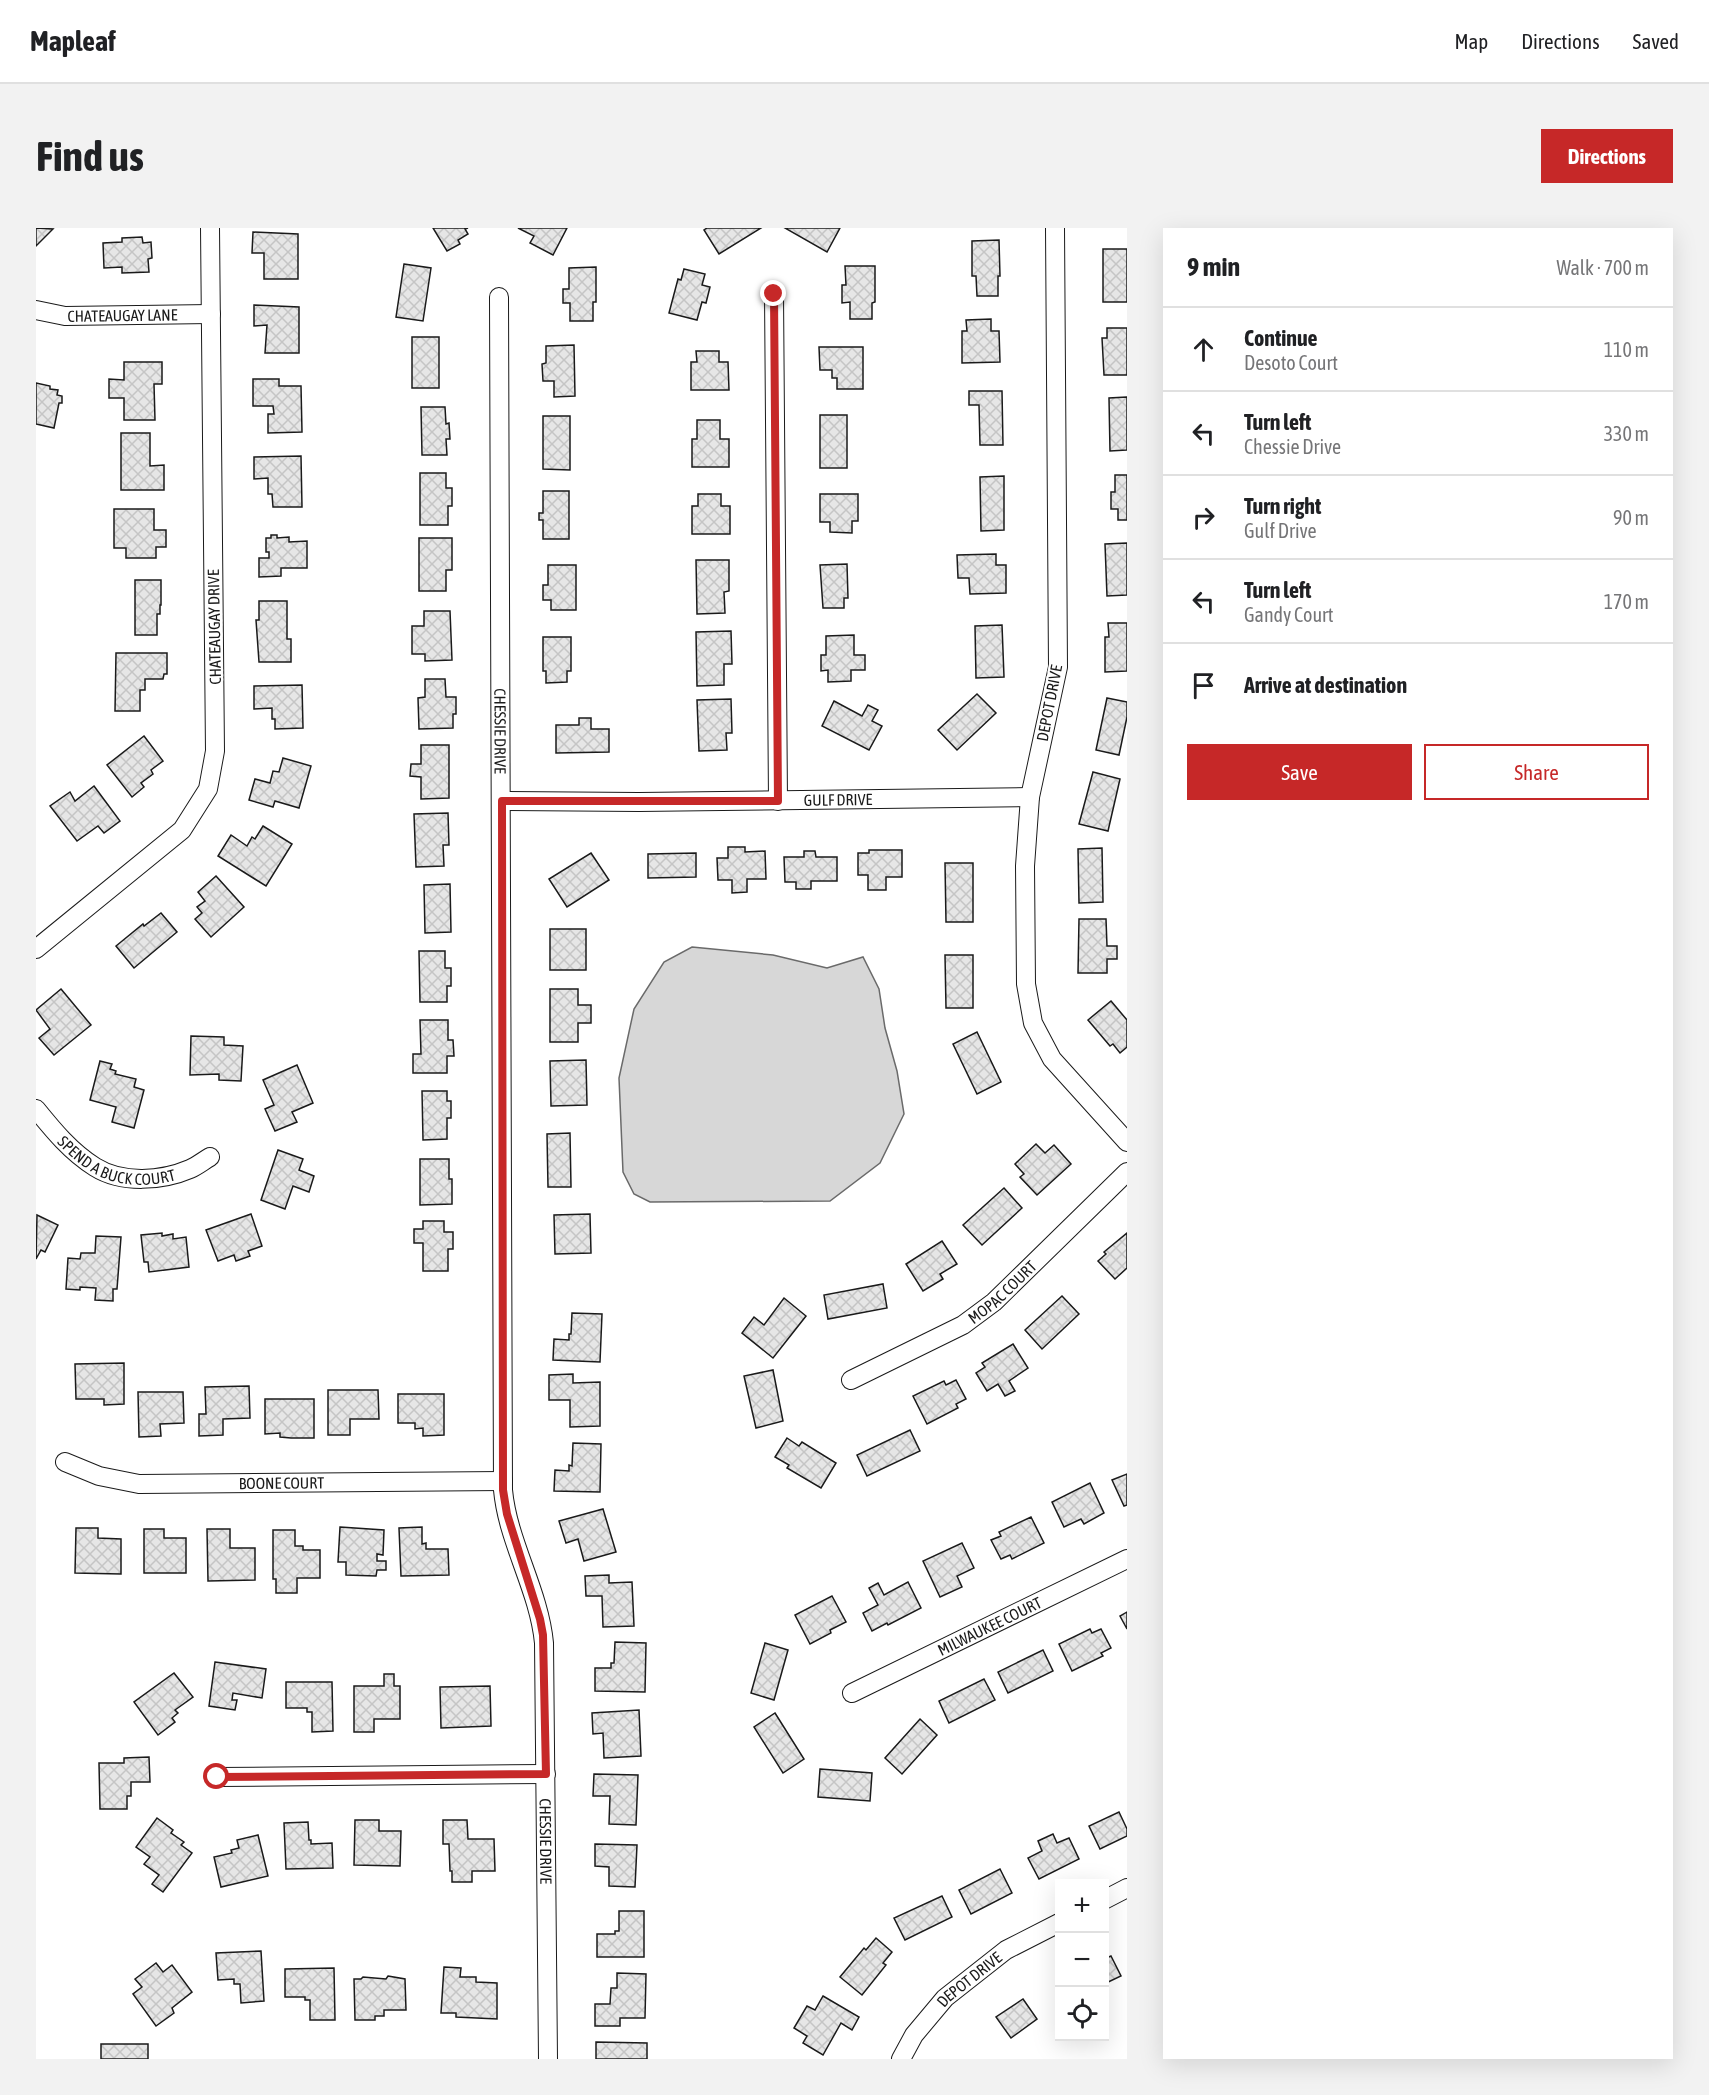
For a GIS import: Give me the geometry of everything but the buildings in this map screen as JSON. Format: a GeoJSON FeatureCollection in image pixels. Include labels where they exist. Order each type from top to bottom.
{"type":"FeatureCollection","features":[{"type":"Feature","properties":{"kind":"street","name":"CHATEAUGAY DRIVE"},"geometry":{"type":"LineString","coordinates":[[36,949],[182,830],[208,789],[215,751],[210,228]]}},
{"type":"Feature","properties":{"kind":"street","name":"DEPOT DRIVE"},"geometry":{"type":"LineString","coordinates":[[1055,228],[1058,667],[1030,797],[1025,866],[1026,984],[1033,1023],[1052,1059],[1127,1142]]}},
{"type":"Feature","properties":{"kind":"street"},"geometry":{"type":"LineString","coordinates":[[774,294],[778,801]]}},
{"type":"Feature","properties":{"kind":"street","name":"CHESSIE DRIVE"},"geometry":{"type":"LineString","coordinates":[[499,297],[503,1481],[507,1514],[543,1635],[548,2059]]}},
{"type":"Feature","properties":{"kind":"street","name":"CHATEAUGAY LANE"},"geometry":{"type":"LineString","coordinates":[[36,310],[65,316],[211,314]]}},
{"type":"Feature","properties":{"kind":"street","name":"GULF DRIVE"},"geometry":{"type":"LineString","coordinates":[[502,801],[778,801],[1030,797]]}},
{"type":"Feature","properties":{"kind":"street","name":"SPEND A BUCK COURT"},"geometry":{"type":"LineString","coordinates":[[36,1109],[61,1139],[96,1168],[123,1177],[151,1179],[190,1169],[210,1157]]}},
{"type":"Feature","properties":{"kind":"street","name":"MOPAC COURT"},"geometry":{"type":"LineString","coordinates":[[851,1380],[963,1326],[994,1302],[1127,1172]]}},
{"type":"Feature","properties":{"kind":"street","name":"BOONE COURT"},"geometry":{"type":"LineString","coordinates":[[65,1462],[99,1476],[139,1484],[503,1481]]}},
{"type":"Feature","properties":{"kind":"street","name":"MILWAUKEE COURT"},"geometry":{"type":"LineString","coordinates":[[852,1693],[1127,1559]]}},
{"type":"Feature","properties":{"kind":"street"},"geometry":{"type":"LineString","coordinates":[[217,1777],[546,1774]]}},
{"type":"Feature","properties":{"kind":"street"},"geometry":{"type":"LineString","coordinates":[[1109,1897],[1127,1888]]}},
{"type":"Feature","properties":{"kind":"street","name":"DEPOT DRIVE"},"geometry":{"type":"LineString","coordinates":[[901,2059],[914,2035],[945,1998],[1006,1950],[1055,1925]]}},
{"type":"Feature","properties":{"kind":"shaded area"},"geometry":{"type":"Polygon","coordinates":[[[692,947],[773,955],[827,968],[863,957],[879,989],[904,1114],[880,1163],[830,1201],[650,1202],[634,1194],[623,1172],[619,1078],[634,1009],[664,962],[692,947]]]}},
{"type":"Feature","properties":{"kind":"route"},"geometry":{"type":"LineString","coordinates":[[217,1777],[546,1774],[543,1635],[507,1514],[503,1490],[502,801],[778,801],[774,294]]}}]}
